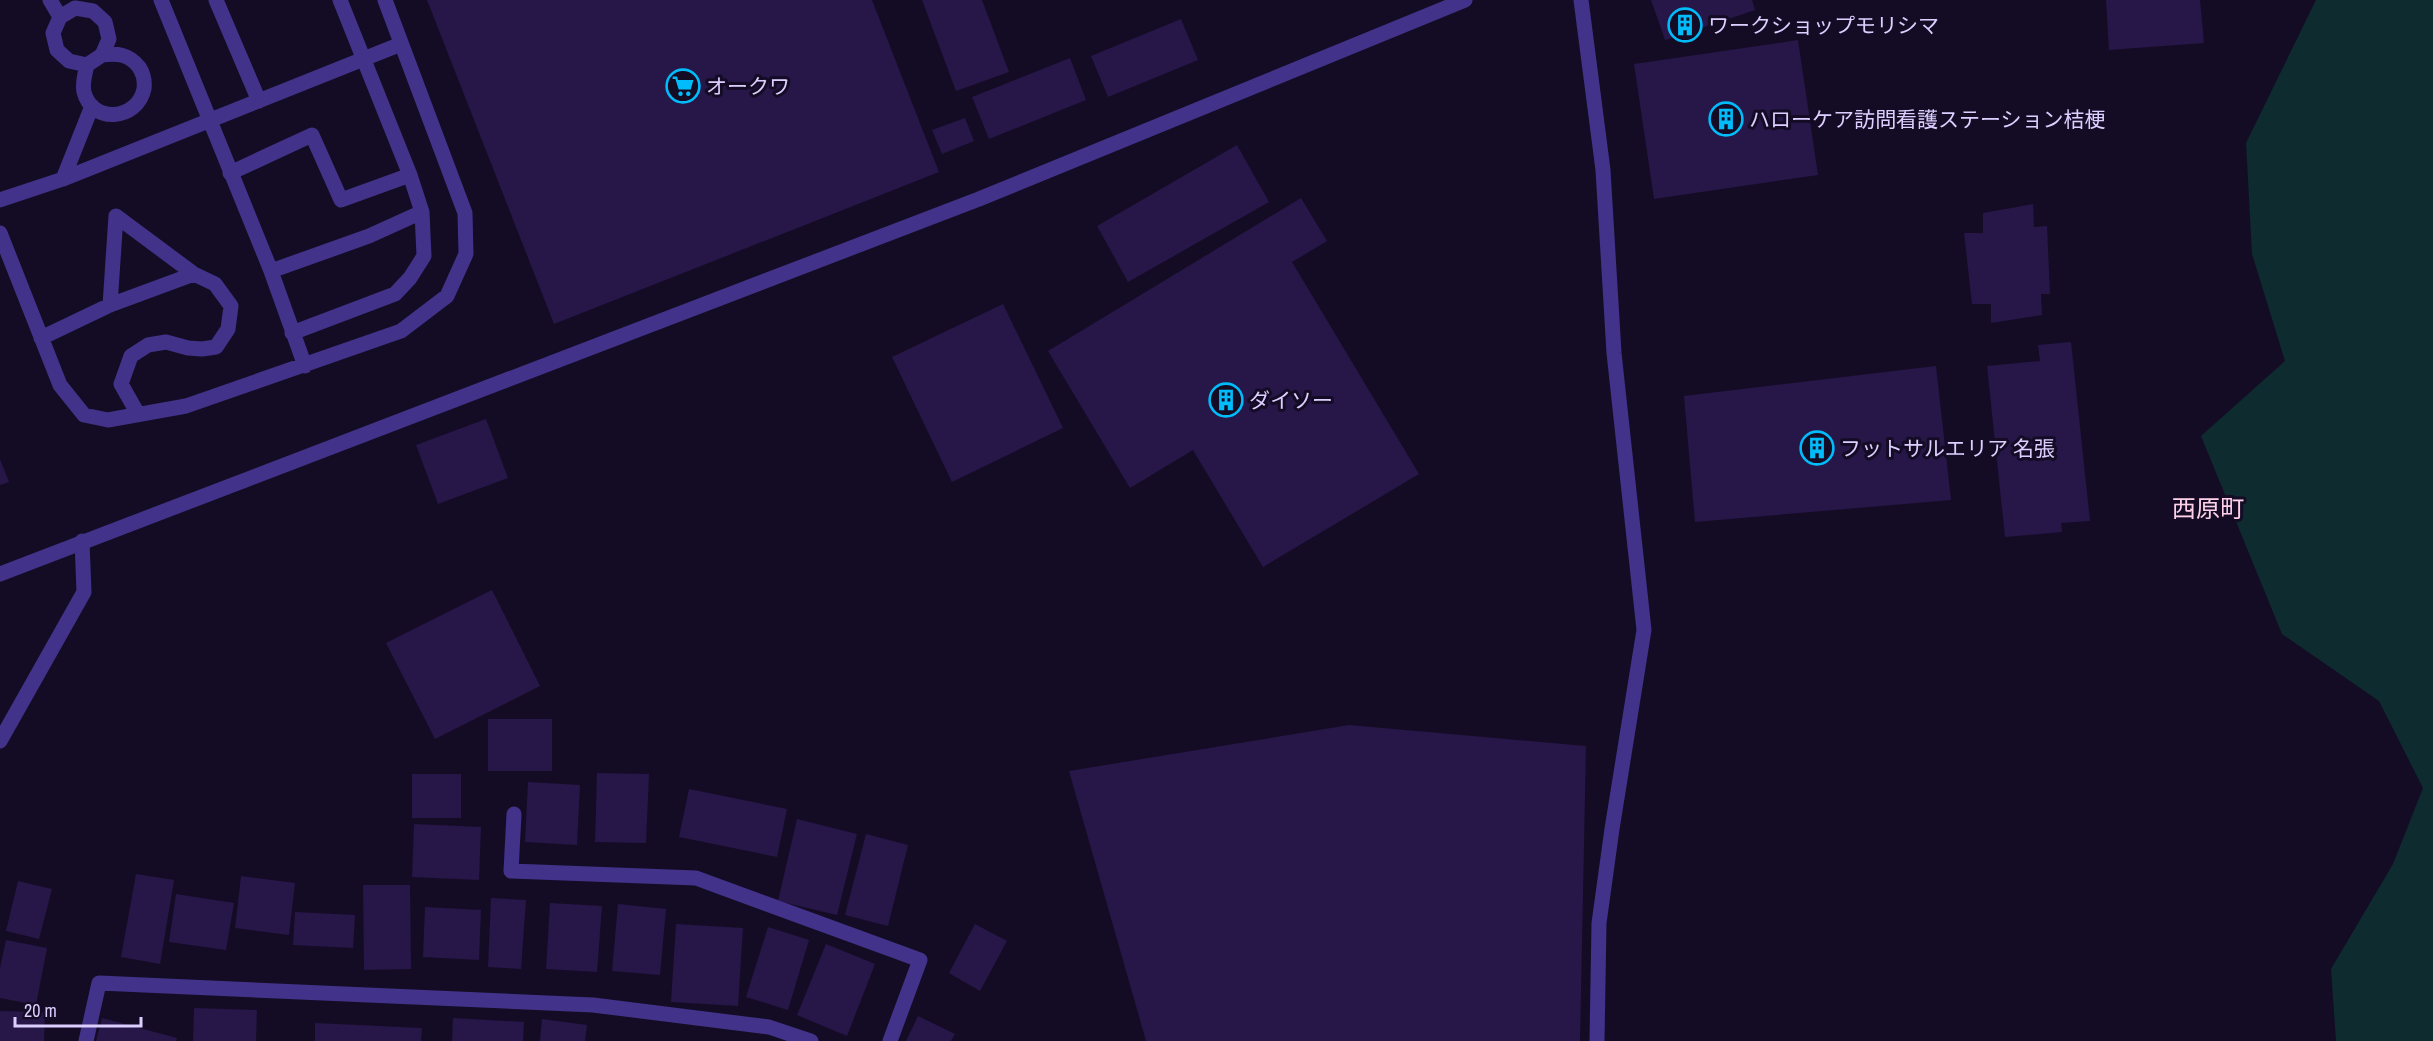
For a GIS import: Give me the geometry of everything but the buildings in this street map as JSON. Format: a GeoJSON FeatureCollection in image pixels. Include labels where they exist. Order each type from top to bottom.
{"type":"FeatureCollection","features":[{"type":"Feature","properties":{"kind":"street"},"geometry":{"type":"LineString","coordinates":[[50,0],[60,17]]}},
{"type":"Feature","properties":{"kind":"street"},"geometry":{"type":"LineString","coordinates":[[160,0],[271,271],[305,366]]}},
{"type":"Feature","properties":{"kind":"street"},"geometry":{"type":"LineString","coordinates":[[216,0],[259,101]]}},
{"type":"Feature","properties":{"kind":"street"},"geometry":{"type":"LineString","coordinates":[[292,333],[395,294],[410,278],[424,256],[422,212],[410,175],[340,0]]}},
{"type":"Feature","properties":{"kind":"street"},"geometry":{"type":"LineString","coordinates":[[0,233],[60,385],[84,416],[108,420],[186,406],[401,331],[447,296],[466,254],[465,213],[385,0]]}},
{"type":"Feature","properties":{"kind":"street"},"geometry":{"type":"LineString","coordinates":[[0,574],[979,199],[1465,0]]}},
{"type":"Feature","properties":{"kind":"street"},"geometry":{"type":"LineString","coordinates":[[1581,0],[1603,170],[1614,353],[1644,630],[1599,923],[1597,1041]]}},
{"type":"Feature","properties":{"kind":"street"},"geometry":{"type":"LineString","coordinates":[[87,65],[84,93],[92,106],[105,114],[119,115],[133,109],[142,97],[145,83],[140,69],[131,58],[117,53],[102,56],[87,65],[69,61],[57,50],[53,33],[60,17],[75,8],[93,11],[105,22],[109,39],[102,56]]}},
{"type":"Feature","properties":{"kind":"street"},"geometry":{"type":"LineString","coordinates":[[0,200],[63,179],[401,44]]}},
{"type":"Feature","properties":{"kind":"street"},"geometry":{"type":"LineString","coordinates":[[63,179],[92,106]]}},
{"type":"Feature","properties":{"kind":"street"},"geometry":{"type":"LineString","coordinates":[[230,173],[312,135],[341,200],[410,175]]}},
{"type":"Feature","properties":{"kind":"street"},"geometry":{"type":"LineString","coordinates":[[271,271],[369,236],[422,212]]}},
{"type":"Feature","properties":{"kind":"street"},"geometry":{"type":"LineString","coordinates":[[110,305],[116,216],[194,274],[215,284],[231,306],[228,329],[216,347],[188,348],[166,342],[148,345],[131,356],[122,384],[138,414]]}},
{"type":"Feature","properties":{"kind":"street"},"geometry":{"type":"LineString","coordinates":[[41,338],[110,305],[194,274]]}},
{"type":"Feature","properties":{"kind":"street"},"geometry":{"type":"LineString","coordinates":[[0,741],[84,592],[82,542]]}},
{"type":"Feature","properties":{"kind":"street"},"geometry":{"type":"LineString","coordinates":[[514,814],[512,871],[696,878],[920,960],[890,1041]]}},
{"type":"Feature","properties":{"kind":"street"},"geometry":{"type":"LineString","coordinates":[[86,1041],[99,983],[593,1005],[769,1028],[811,1041]]}},
{"type":"Feature","properties":{"kind":"green space"},"geometry":{"type":"Polygon","coordinates":[[[2316,0],[2433,0],[2433,1041],[2336,1041],[2331,969],[2393,864],[2423,788],[2379,701],[2282,634],[2201,436],[2285,361],[2252,254],[2246,143],[2316,0]]]}},
{"type":"Feature","properties":{"kind":"place","name":"ワークショップモリシマ"},"geometry":{"type":"Point","coordinates":[1685,25]}},
{"type":"Feature","properties":{"kind":"place","name":"オークワ"},"geometry":{"type":"Point","coordinates":[683,86]}},
{"type":"Feature","properties":{"kind":"place","name":"ハローケア訪問看護ステーション桔梗"},"geometry":{"type":"Point","coordinates":[1726,119]}},
{"type":"Feature","properties":{"kind":"place","name":"ダイソー"},"geometry":{"type":"Point","coordinates":[1226,400]}},
{"type":"Feature","properties":{"kind":"place","name":"フットサルエリア 名張"},"geometry":{"type":"Point","coordinates":[1817,448]}},
{"type":"Feature","properties":{"kind":"district","name":"西原町"},"geometry":{"type":"Point","coordinates":[2208,508]}}]}
